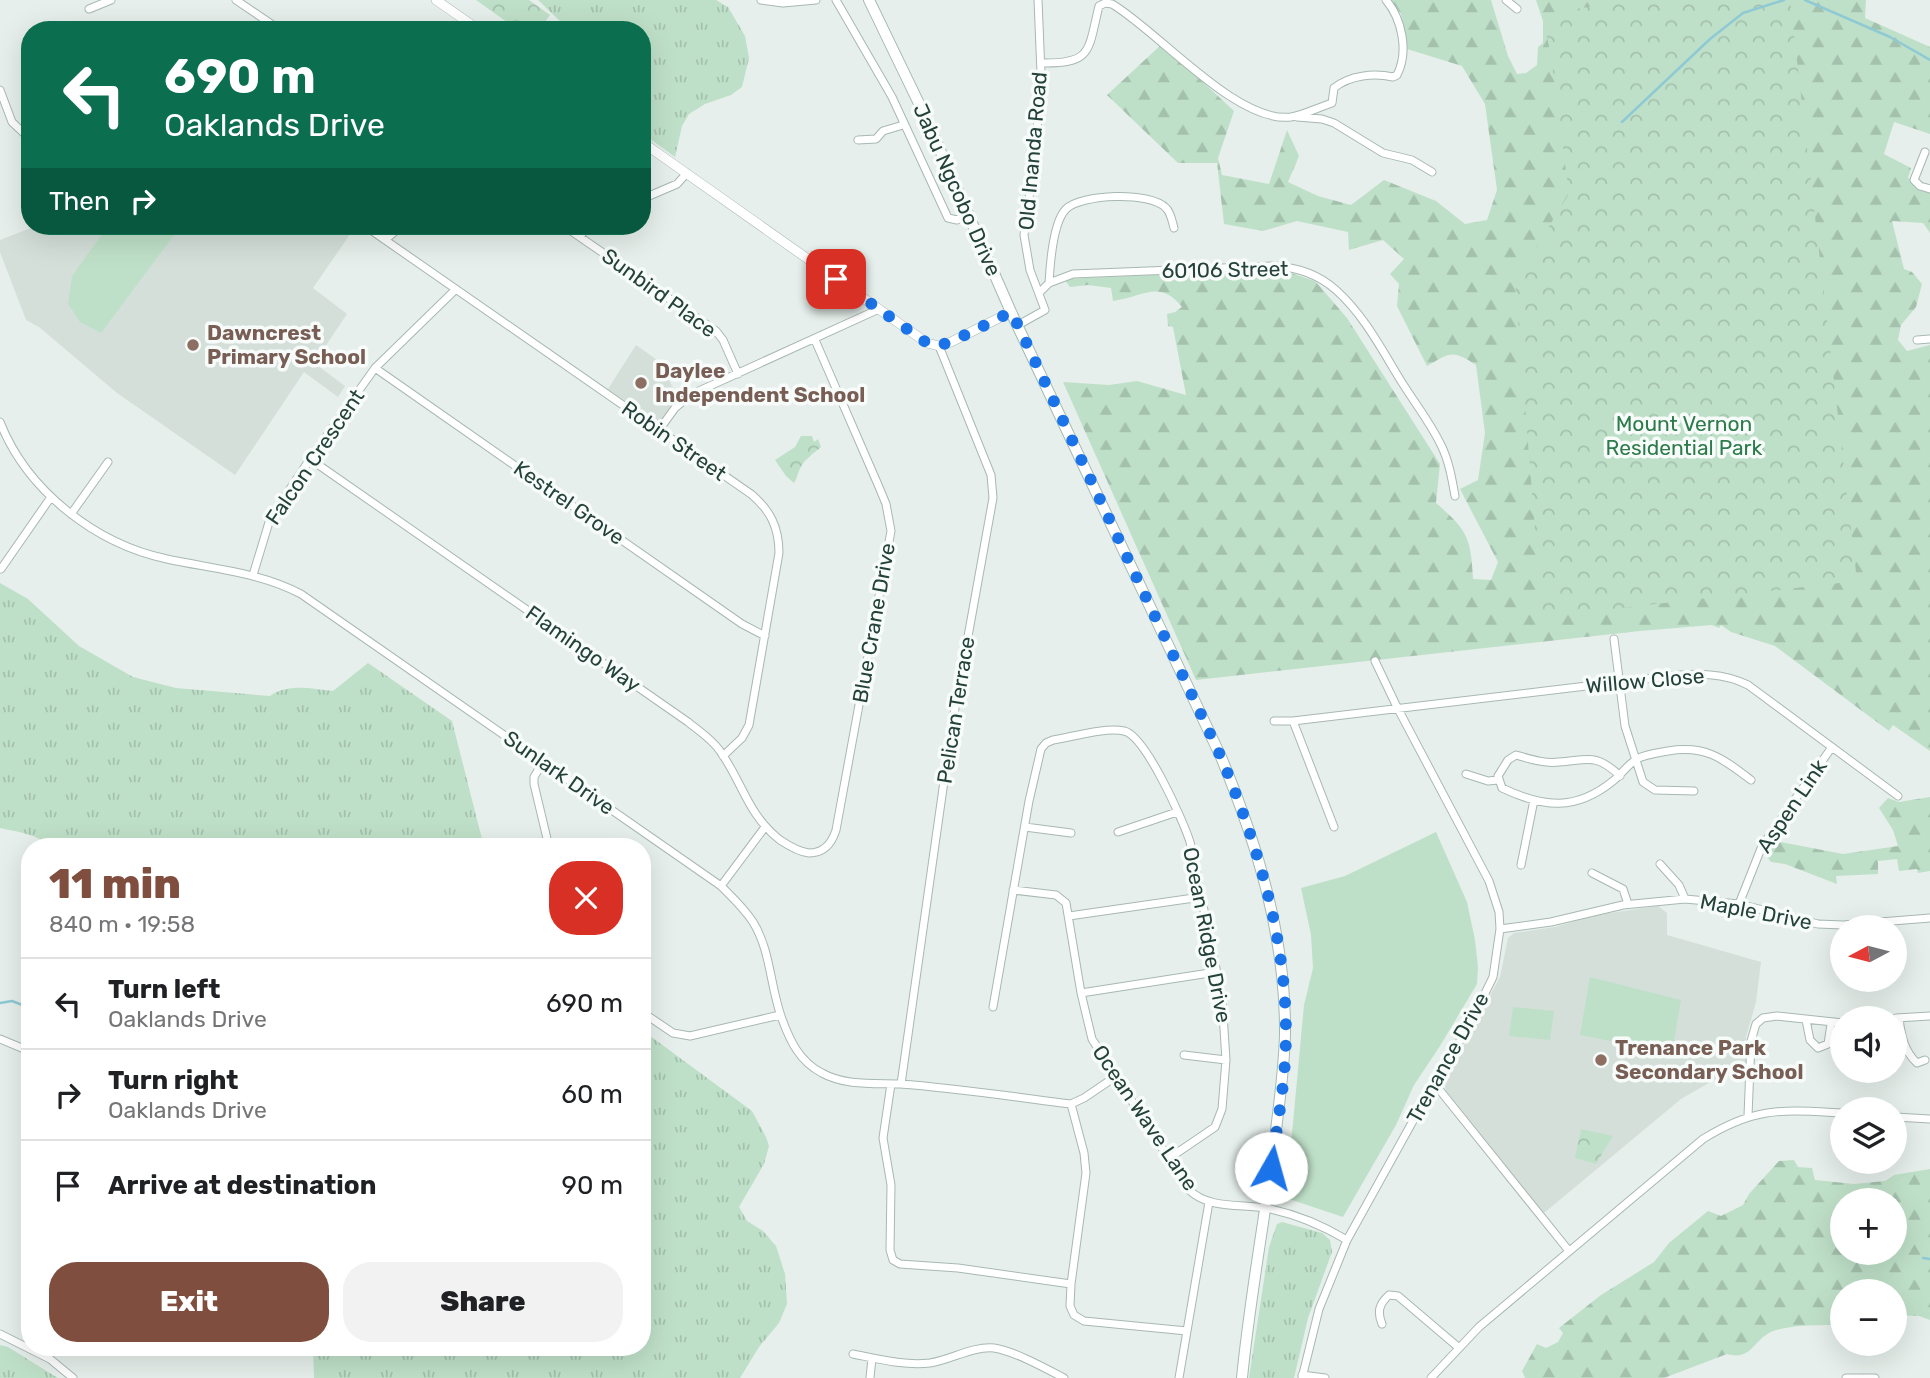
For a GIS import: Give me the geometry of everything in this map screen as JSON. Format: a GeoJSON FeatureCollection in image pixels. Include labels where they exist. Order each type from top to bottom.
{"type":"FeatureCollection","features":[{"type":"Feature","properties":{"kind":"main road","name":"Jabu Ngcobo Drive"},"geometry":{"type":"LineString","coordinates":[[870,0],[925,116],[1011,312],[1221,757],[1263,869],[1283,984],[1283,1083],[1241,1378]]}},
{"type":"Feature","properties":{"kind":"street"},"geometry":{"type":"LineString","coordinates":[[89,9],[111,0]]}},
{"type":"Feature","properties":{"kind":"street"},"geometry":{"type":"LineString","coordinates":[[236,0],[267,21]]}},
{"type":"Feature","properties":{"kind":"street"},"geometry":{"type":"LineString","coordinates":[[436,0],[466,21]]}},
{"type":"Feature","properties":{"kind":"street"},"geometry":{"type":"LineString","coordinates":[[761,0],[783,4],[816,0]]}},
{"type":"Feature","properties":{"kind":"street"},"geometry":{"type":"LineString","coordinates":[[836,0],[892,97],[948,218],[957,220],[969,214]]}},
{"type":"Feature","properties":{"kind":"street","name":"Old Inanda Road"},"geometry":{"type":"LineString","coordinates":[[1038,0],[1042,63],[1036,146],[1024,235],[1030,270],[1040,292]]}},
{"type":"Feature","properties":{"kind":"street"},"geometry":{"type":"LineString","coordinates":[[1293,117],[1332,103],[1334,88],[1344,80],[1355,76],[1397,75],[1402,61],[1401,27],[1386,0]]}},
{"type":"Feature","properties":{"kind":"street"},"geometry":{"type":"LineString","coordinates":[[1506,0],[1517,9]]}},
{"type":"Feature","properties":{"kind":"street"},"geometry":{"type":"LineString","coordinates":[[1042,63],[1063,64],[1080,58],[1088,48],[1100,6],[1105,3],[1117,7],[1226,93],[1253,108],[1277,116],[1322,119],[1334,123],[1383,152],[1412,160],[1432,172]]}},
{"type":"Feature","properties":{"kind":"street"},"geometry":{"type":"LineString","coordinates":[[0,90],[12,122],[21,130]]}},
{"type":"Feature","properties":{"kind":"street"},"geometry":{"type":"LineString","coordinates":[[858,140],[876,139],[883,131],[903,125]]}},
{"type":"Feature","properties":{"kind":"street"},"geometry":{"type":"LineString","coordinates":[[651,148],[927,343],[939,346],[1011,312]]}},
{"type":"Feature","properties":{"kind":"street"},"geometry":{"type":"LineString","coordinates":[[1925,152],[1914,180],[1920,186],[1930,189]]}},
{"type":"Feature","properties":{"kind":"street"},"geometry":{"type":"LineString","coordinates":[[651,195],[677,184],[687,173]]}},
{"type":"Feature","properties":{"kind":"street"},"geometry":{"type":"LineString","coordinates":[[1049,283],[1054,243],[1067,207],[1118,195],[1155,201],[1165,207],[1174,228]]}},
{"type":"Feature","properties":{"kind":"street","name":"Robin Street"},"geometry":{"type":"LineString","coordinates":[[378,235],[751,494],[772,517],[779,539],[779,553],[749,725],[742,738],[723,756]]}},
{"type":"Feature","properties":{"kind":"street"},"geometry":{"type":"LineString","coordinates":[[386,240],[391,235]]}},
{"type":"Feature","properties":{"kind":"street","name":"Sunbird Place"},"geometry":{"type":"LineString","coordinates":[[577,235],[716,331],[723,340],[738,374]]}},
{"type":"Feature","properties":{"kind":"street","name":"60106 Street"},"geometry":{"type":"LineString","coordinates":[[1040,292],[1049,283],[1073,274],[1096,272],[1272,266],[1311,273],[1335,290],[1381,347],[1441,445],[1452,474],[1455,496]]}},
{"type":"Feature","properties":{"kind":"street","name":"Falcon Crescent"},"geometry":{"type":"LineString","coordinates":[[253,575],[270,519],[310,459],[375,368],[455,290]]}},
{"type":"Feature","properties":{"kind":"street"},"geometry":{"type":"LineString","coordinates":[[1018,325],[1045,310],[1040,292]]}},
{"type":"Feature","properties":{"kind":"street"},"geometry":{"type":"LineString","coordinates":[[659,430],[682,401],[879,309]]}},
{"type":"Feature","properties":{"kind":"street"},"geometry":{"type":"LineString","coordinates":[[1917,340],[1930,339]]}},
{"type":"Feature","properties":{"kind":"street","name":"Blue Crane Drive"},"geometry":{"type":"LineString","coordinates":[[765,828],[786,844],[805,852],[821,851],[831,842],[890,542],[891,531],[886,505],[815,340]]}},
{"type":"Feature","properties":{"kind":"street","name":"Pelican Terrace"},"geometry":{"type":"LineString","coordinates":[[901,1084],[952,725],[993,498],[991,475],[939,346]]}},
{"type":"Feature","properties":{"kind":"street","name":"Kestrel Grove"},"geometry":{"type":"LineString","coordinates":[[375,368],[742,624],[765,636]]}},
{"type":"Feature","properties":{"kind":"street","name":"Sunlark Drive"},"geometry":{"type":"LineString","coordinates":[[0,422],[24,465],[51,497],[103,535],[130,548],[164,558],[253,575],[286,587],[309,600],[721,886],[743,908],[760,936],[788,1037],[794,1048],[815,1070],[845,1081],[901,1084],[1070,1104]]}},
{"type":"Feature","properties":{"kind":"street","name":"Flamingo Way"},"geometry":{"type":"LineString","coordinates":[[310,459],[688,722],[713,743],[723,756],[752,810],[765,828]]}},
{"type":"Feature","properties":{"kind":"street"},"geometry":{"type":"LineString","coordinates":[[71,514],[108,462]]}},
{"type":"Feature","properties":{"kind":"street"},"geometry":{"type":"LineString","coordinates":[[1,569],[51,497]]}},
{"type":"Feature","properties":{"kind":"street"},"geometry":{"type":"LineString","coordinates":[[1614,639],[1625,726],[1643,782],[1655,790],[1694,791]]}},
{"type":"Feature","properties":{"kind":"street","name":"Trenance Drive"},"geometry":{"type":"LineString","coordinates":[[1302,1376],[1319,1309],[1347,1240],[1434,1083],[1469,1026],[1493,977],[1500,929],[1499,912],[1489,881],[1375,661]]}},
{"type":"Feature","properties":{"kind":"street","name":"Willow Close"},"geometry":{"type":"LineString","coordinates":[[1274,721],[1695,674],[1737,679],[1756,690],[1898,796]]}},
{"type":"Feature","properties":{"kind":"street"},"geometry":{"type":"LineString","coordinates":[[1293,720],[1334,827]]}},
{"type":"Feature","properties":{"kind":"street","name":"Ocean Ridge Drive"},"geometry":{"type":"LineString","coordinates":[[993,1007],[1037,761],[1046,743],[1112,731],[1123,730],[1132,734],[1140,741],[1190,842],[1224,1012],[1226,1060],[1222,1109],[1215,1127],[1168,1159]]}},
{"type":"Feature","properties":{"kind":"street","name":"Aspen Link"},"geometry":{"type":"LineString","coordinates":[[1739,904],[1762,846],[1832,747]]}},
{"type":"Feature","properties":{"kind":"street"},"geometry":{"type":"LineString","coordinates":[[1619,776],[1605,764],[1591,758],[1558,763],[1516,755],[1508,760],[1498,780],[1502,788],[1549,804],[1580,801],[1596,794],[1619,776],[1635,760],[1687,748],[1708,751],[1751,780]]}},
{"type":"Feature","properties":{"kind":"street"},"geometry":{"type":"LineString","coordinates":[[543,762],[534,777],[534,784],[547,838]]}},
{"type":"Feature","properties":{"kind":"street"},"geometry":{"type":"LineString","coordinates":[[1466,774],[1488,781],[1498,780]]}},
{"type":"Feature","properties":{"kind":"street"},"geometry":{"type":"LineString","coordinates":[[1521,865],[1534,800]]}},
{"type":"Feature","properties":{"kind":"street"},"geometry":{"type":"LineString","coordinates":[[1118,832],[1177,812]]}},
{"type":"Feature","properties":{"kind":"street"},"geometry":{"type":"LineString","coordinates":[[1025,827],[1071,833]]}},
{"type":"Feature","properties":{"kind":"street"},"geometry":{"type":"LineString","coordinates":[[721,886],[765,828]]}},
{"type":"Feature","properties":{"kind":"street"},"geometry":{"type":"LineString","coordinates":[[1660,864],[1679,885],[1685,899]]}},
{"type":"Feature","properties":{"kind":"street"},"geometry":{"type":"LineString","coordinates":[[1592,873],[1623,889],[1628,904]]}},
{"type":"Feature","properties":{"kind":"street"},"geometry":{"type":"LineString","coordinates":[[1013,890],[1056,895],[1066,903],[1069,916],[1201,897]]}},
{"type":"Feature","properties":{"kind":"street","name":"Maple Drive"},"geometry":{"type":"LineString","coordinates":[[1500,929],[1551,922],[1628,904],[1685,899],[1739,904],[1818,924],[1843,925],[1930,918]]}},
{"type":"Feature","properties":{"kind":"street","name":"Ocean Wave Lane"},"geometry":{"type":"LineString","coordinates":[[1069,916],[1080,993],[1092,1039],[1194,1196],[1209,1202],[1266,1208],[1322,1226],[1347,1240]]}},
{"type":"Feature","properties":{"kind":"street"},"geometry":{"type":"LineString","coordinates":[[1080,993],[1216,972]]}},
{"type":"Feature","properties":{"kind":"street"},"geometry":{"type":"LineString","coordinates":[[651,1018],[673,1033],[690,1036],[780,1014]]}},
{"type":"Feature","properties":{"kind":"street"},"geometry":{"type":"LineString","coordinates":[[1748,1116],[1751,1041],[1756,1024],[1763,1018],[1777,1016],[1830,1024]]}},
{"type":"Feature","properties":{"kind":"street"},"geometry":{"type":"LineString","coordinates":[[1907,1017],[1930,1016]]}},
{"type":"Feature","properties":{"kind":"street"},"geometry":{"type":"LineString","coordinates":[[1806,1020],[1810,1041],[1818,1048],[1828,1044],[1830,1031]]}},
{"type":"Feature","properties":{"kind":"street"},"geometry":{"type":"LineString","coordinates":[[0,1039],[21,1048]]}},
{"type":"Feature","properties":{"kind":"street"},"geometry":{"type":"LineString","coordinates":[[1907,1050],[1917,1063],[1925,1060]]}},
{"type":"Feature","properties":{"kind":"street"},"geometry":{"type":"LineString","coordinates":[[1184,1055],[1226,1060]]}},
{"type":"Feature","properties":{"kind":"street"},"geometry":{"type":"LineString","coordinates":[[1115,1077],[1070,1104],[1084,1153],[1086,1173],[1070,1306],[1077,1318],[1186,1331]]}},
{"type":"Feature","properties":{"kind":"street"},"geometry":{"type":"LineString","coordinates":[[1434,1083],[1569,1251]]}},
{"type":"Feature","properties":{"kind":"street"},"geometry":{"type":"LineString","coordinates":[[891,1084],[883,1138],[891,1185],[890,1250],[893,1260],[897,1263],[958,1268],[1071,1284]]}},
{"type":"Feature","properties":{"kind":"street"},"geometry":{"type":"LineString","coordinates":[[1431,1378],[1458,1347],[1703,1139],[1748,1116],[1778,1111],[1830,1113]]}},
{"type":"Feature","properties":{"kind":"street"},"geometry":{"type":"LineString","coordinates":[[1907,1118],[1930,1119]]}},
{"type":"Feature","properties":{"kind":"street"},"geometry":{"type":"LineString","coordinates":[[1179,1378],[1209,1202]]}},
{"type":"Feature","properties":{"kind":"street"},"geometry":{"type":"LineString","coordinates":[[1382,1324],[1378,1314],[1382,1302],[1389,1296],[1398,1296],[1458,1347]]}},
{"type":"Feature","properties":{"kind":"street"},"geometry":{"type":"LineString","coordinates":[[0,1334],[21,1344]]}},
{"type":"Feature","properties":{"kind":"street"},"geometry":{"type":"LineString","coordinates":[[853,1354],[906,1363],[930,1363],[992,1348],[1005,1351],[1064,1378]]}},
{"type":"Feature","properties":{"kind":"street"},"geometry":{"type":"LineString","coordinates":[[44,1356],[73,1378]]}},
{"type":"Feature","properties":{"kind":"street"},"geometry":{"type":"LineString","coordinates":[[870,1378],[872,1358]]}},
{"type":"Feature","properties":{"kind":"street"},"geometry":{"type":"LineString","coordinates":[[1302,1376],[1325,1378]]}},
{"type":"Feature","properties":{"kind":"street"},"geometry":{"type":"LineString","coordinates":[[1846,1378],[1875,1378]]}},
{"type":"Feature","properties":{"kind":"shaded area","name":"Dawncrest Primary School"},"geometry":{"type":"Polygon","coordinates":[[[21,232],[21,235],[350,235],[313,288],[347,314],[314,363],[345,386],[338,397],[304,372],[235,475],[117,393],[39,327],[26,320],[0,252],[0,240],[21,232]]]}},
{"type":"Feature","properties":{"kind":"shaded area","name":"Daylee Independent School"},"geometry":{"type":"Polygon","coordinates":[[[636,345],[660,362],[674,390],[671,406],[662,420],[657,422],[608,389],[636,345]]]}},
{"type":"Feature","properties":{"kind":"shaded area","name":"Trenance Park Secondary School"},"geometry":{"type":"Polygon","coordinates":[[[1658,906],[1667,913],[1667,935],[1761,962],[1756,1002],[1746,1037],[1746,1070],[1728,1072],[1681,1099],[1544,1213],[1446,1091],[1444,1082],[1500,977],[1508,938],[1514,933],[1555,927],[1596,915],[1658,906]]]}},
{"type":"Feature","properties":{"kind":"green space"},"geometry":{"type":"Polygon","coordinates":[[[476,0],[529,0],[550,15],[546,21],[505,21],[476,0]]]}},
{"type":"Feature","properties":{"kind":"green space"},"geometry":{"type":"Polygon","coordinates":[[[538,0],[716,0],[728,7],[745,36],[749,58],[742,87],[731,95],[705,104],[689,114],[682,126],[675,157],[651,140],[651,21],[560,21],[538,0]]]}},
{"type":"Feature","properties":{"kind":"green space"},"geometry":{"type":"Polygon","coordinates":[[[1390,0],[1491,0],[1508,56],[1517,74],[1526,73],[1537,65],[1538,47],[1543,43],[1543,21],[1536,0],[1866,0],[1865,18],[1930,47],[1930,134],[1894,122],[1884,154],[1911,168],[1908,178],[1930,191],[1930,233],[1923,223],[1892,221],[1904,269],[1912,272],[1922,284],[1916,307],[1901,325],[1898,340],[1907,351],[1930,345],[1930,751],[1893,725],[1889,731],[1775,646],[1731,632],[1721,625],[1719,628],[1712,625],[1640,631],[1196,680],[1063,382],[1109,385],[1137,381],[1186,395],[1173,327],[1168,326],[1167,314],[1182,307],[1166,294],[1158,292],[1113,301],[1111,288],[1088,285],[1070,287],[1064,279],[1260,270],[1285,271],[1315,281],[1347,318],[1440,464],[1436,503],[1455,520],[1465,535],[1471,553],[1473,579],[1491,580],[1498,562],[1460,489],[1478,480],[1485,433],[1476,365],[1451,355],[1427,366],[1397,306],[1399,284],[1390,274],[1404,259],[1383,240],[1349,250],[1348,232],[1297,221],[1263,231],[1224,224],[1217,163],[1178,163],[1107,95],[1162,44],[1234,111],[1218,158],[1222,175],[1269,184],[1287,130],[1299,156],[1288,182],[1318,196],[1351,205],[1384,180],[1436,201],[1465,224],[1487,220],[1497,190],[1485,104],[1462,66],[1407,49],[1401,14],[1390,0]]]}},
{"type":"Feature","properties":{"kind":"green space","name":"Mount Vernon Residential Park"},"geometry":{"type":"Polygon","coordinates":[[[1635,0],[1790,0],[1857,581],[1542,617],[1515,281],[1569,194],[1551,56],[1542,14],[1635,0]]]}},
{"type":"Feature","properties":{"kind":"green space"},"geometry":{"type":"Polygon","coordinates":[[[102,235],[174,235],[101,333],[80,322],[68,304],[72,276],[102,235]]]}},
{"type":"Feature","properties":{"kind":"green space"},"geometry":{"type":"Polygon","coordinates":[[[801,436],[812,436],[814,442],[818,439],[821,447],[800,467],[794,483],[775,460],[795,447],[801,436]]]}},
{"type":"Feature","properties":{"kind":"green space"},"geometry":{"type":"Polygon","coordinates":[[[0,583],[28,599],[79,646],[133,677],[176,688],[270,696],[292,688],[333,691],[368,663],[452,721],[482,838],[37,838],[0,828],[0,583]]]}},
{"type":"Feature","properties":{"kind":"green space"},"geometry":{"type":"Polygon","coordinates":[[[1930,797],[1930,871],[1899,871],[1897,859],[1878,861],[1878,874],[1836,876],[1837,884],[1785,864],[1771,862],[1763,852],[1770,840],[1843,854],[1898,846],[1893,830],[1879,808],[1888,798],[1899,802],[1930,797]]]}},
{"type":"Feature","properties":{"kind":"green space"},"geometry":{"type":"Polygon","coordinates":[[[1436,832],[1467,902],[1475,940],[1477,984],[1414,1085],[1396,1125],[1343,1217],[1286,1198],[1304,1005],[1313,968],[1311,935],[1301,888],[1345,876],[1436,832]]]}},
{"type":"Feature","properties":{"kind":"green space"},"geometry":{"type":"Polygon","coordinates":[[[1590,977],[1681,1000],[1672,1053],[1580,1035],[1590,977]]]}},
{"type":"Feature","properties":{"kind":"green space"},"geometry":{"type":"Polygon","coordinates":[[[1513,1007],[1554,1011],[1550,1040],[1509,1036],[1513,1007]]]}},
{"type":"Feature","properties":{"kind":"green space"},"geometry":{"type":"Polygon","coordinates":[[[651,1037],[752,1111],[769,1146],[764,1164],[739,1207],[747,1221],[763,1231],[776,1246],[785,1274],[787,1304],[779,1323],[759,1347],[740,1378],[314,1378],[313,1356],[651,1356],[651,1037]]]}},
{"type":"Feature","properties":{"kind":"green space"},"geometry":{"type":"Polygon","coordinates":[[[1581,1129],[1613,1136],[1596,1164],[1575,1158],[1581,1129]]]}},
{"type":"Feature","properties":{"kind":"green space"},"geometry":{"type":"Polygon","coordinates":[[[1794,1160],[1798,1167],[1812,1168],[1815,1180],[1854,1184],[1885,1181],[1894,1175],[1930,1169],[1930,1320],[1907,1316],[1907,1279],[1830,1279],[1830,1325],[1776,1330],[1741,1355],[1727,1354],[1664,1378],[1525,1378],[1522,1371],[1537,1344],[1546,1348],[1558,1342],[1563,1333],[1559,1328],[1601,1295],[1654,1262],[1669,1243],[1708,1211],[1721,1216],[1743,1205],[1749,1194],[1779,1161],[1794,1160]]]}},
{"type":"Feature","properties":{"kind":"green space"},"geometry":{"type":"Polygon","coordinates":[[[1282,1222],[1322,1233],[1330,1240],[1332,1252],[1308,1318],[1294,1378],[1249,1378],[1269,1247],[1277,1224],[1282,1222]]]}},
{"type":"Feature","properties":{"kind":"green space"},"geometry":{"type":"Polygon","coordinates":[[[0,1345],[8,1347],[58,1378],[0,1378],[0,1345]]]}},
{"type":"Feature","properties":{"kind":"waterway"},"geometry":{"type":"LineString","coordinates":[[1622,122],[1710,39],[1743,13],[1784,0]]}},
{"type":"Feature","properties":{"kind":"waterway"},"geometry":{"type":"LineString","coordinates":[[1805,0],[1890,37],[1930,60]]}},
{"type":"Feature","properties":{"kind":"waterway"},"geometry":{"type":"LineString","coordinates":[[0,1003],[12,1001],[21,1004]]}},
{"type":"Feature","properties":{"kind":"waterway"},"geometry":{"type":"LineString","coordinates":[[1923,1258],[1930,1259]]}},
{"type":"Feature","properties":{"kind":"place","name":"Dawncrest Primary School"},"geometry":{"type":"Point","coordinates":[193,345]}},
{"type":"Feature","properties":{"kind":"place","name":"Daylee Independent School"},"geometry":{"type":"Point","coordinates":[641,383]}},
{"type":"Feature","properties":{"kind":"place","name":"Trenance Park Secondary School"},"geometry":{"type":"Point","coordinates":[1601,1060]}},
{"type":"Feature","properties":{"kind":"route"},"geometry":{"type":"LineString","coordinates":[[836,279],[927,343],[936,346],[951,342],[1011,312],[1018,325],[1221,757],[1263,869],[1278,943],[1285,1033],[1283,1083],[1271,1168]]}}]}
